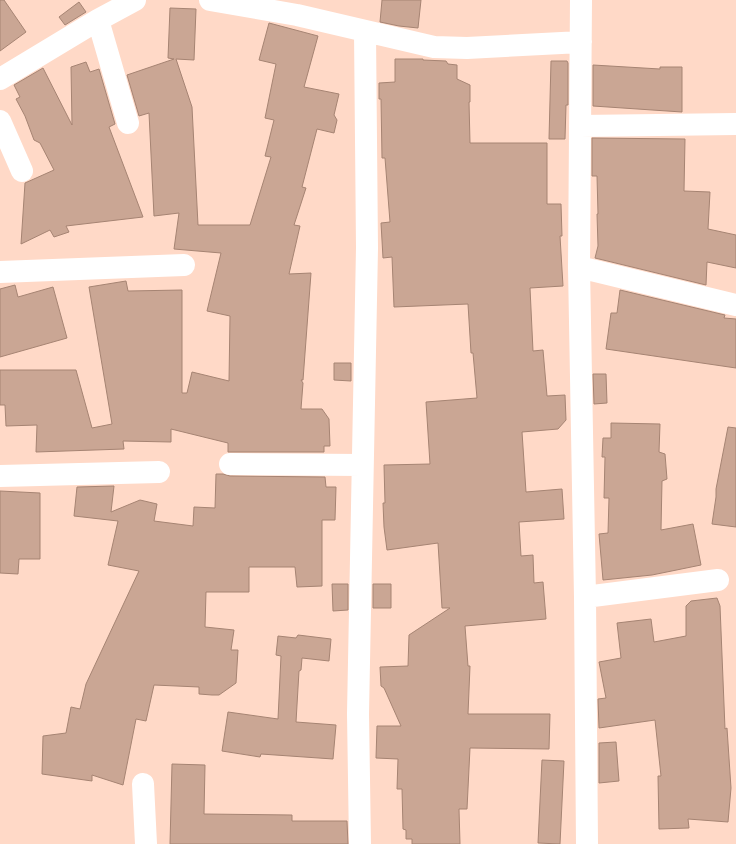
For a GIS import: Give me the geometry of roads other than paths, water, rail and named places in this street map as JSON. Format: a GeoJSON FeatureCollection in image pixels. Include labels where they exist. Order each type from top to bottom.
{"type":"FeatureCollection","features":[{"type":"Feature","properties":{"kind":"street"},"geometry":{"type":"LineString","coordinates":[[0,79],[98,20],[136,0]]}},
{"type":"Feature","properties":{"kind":"street"},"geometry":{"type":"LineString","coordinates":[[210,0],[298,8],[365,32],[434,47],[467,48],[581,42]]}},
{"type":"Feature","properties":{"kind":"street"},"geometry":{"type":"LineString","coordinates":[[581,0],[579,267],[585,597],[587,844]]}},
{"type":"Feature","properties":{"kind":"street"},"geometry":{"type":"LineString","coordinates":[[98,20],[128,123]]}},
{"type":"Feature","properties":{"kind":"street"},"geometry":{"type":"LineString","coordinates":[[360,844],[358,714],[367,248],[365,32]]}},
{"type":"Feature","properties":{"kind":"street"},"geometry":{"type":"LineString","coordinates":[[0,121],[22,171]]}},
{"type":"Feature","properties":{"kind":"street"},"geometry":{"type":"LineString","coordinates":[[580,126],[736,124]]}},
{"type":"Feature","properties":{"kind":"street"},"geometry":{"type":"LineString","coordinates":[[0,272],[184,265]]}},
{"type":"Feature","properties":{"kind":"street"},"geometry":{"type":"LineString","coordinates":[[579,267],[736,305]]}},
{"type":"Feature","properties":{"kind":"street"},"geometry":{"type":"LineString","coordinates":[[230,464],[362,465]]}},
{"type":"Feature","properties":{"kind":"street"},"geometry":{"type":"LineString","coordinates":[[0,476],[159,472]]}},
{"type":"Feature","properties":{"kind":"street"},"geometry":{"type":"LineString","coordinates":[[585,597],[718,580]]}},
{"type":"Feature","properties":{"kind":"street"},"geometry":{"type":"LineString","coordinates":[[143,784],[146,844]]}}]}
